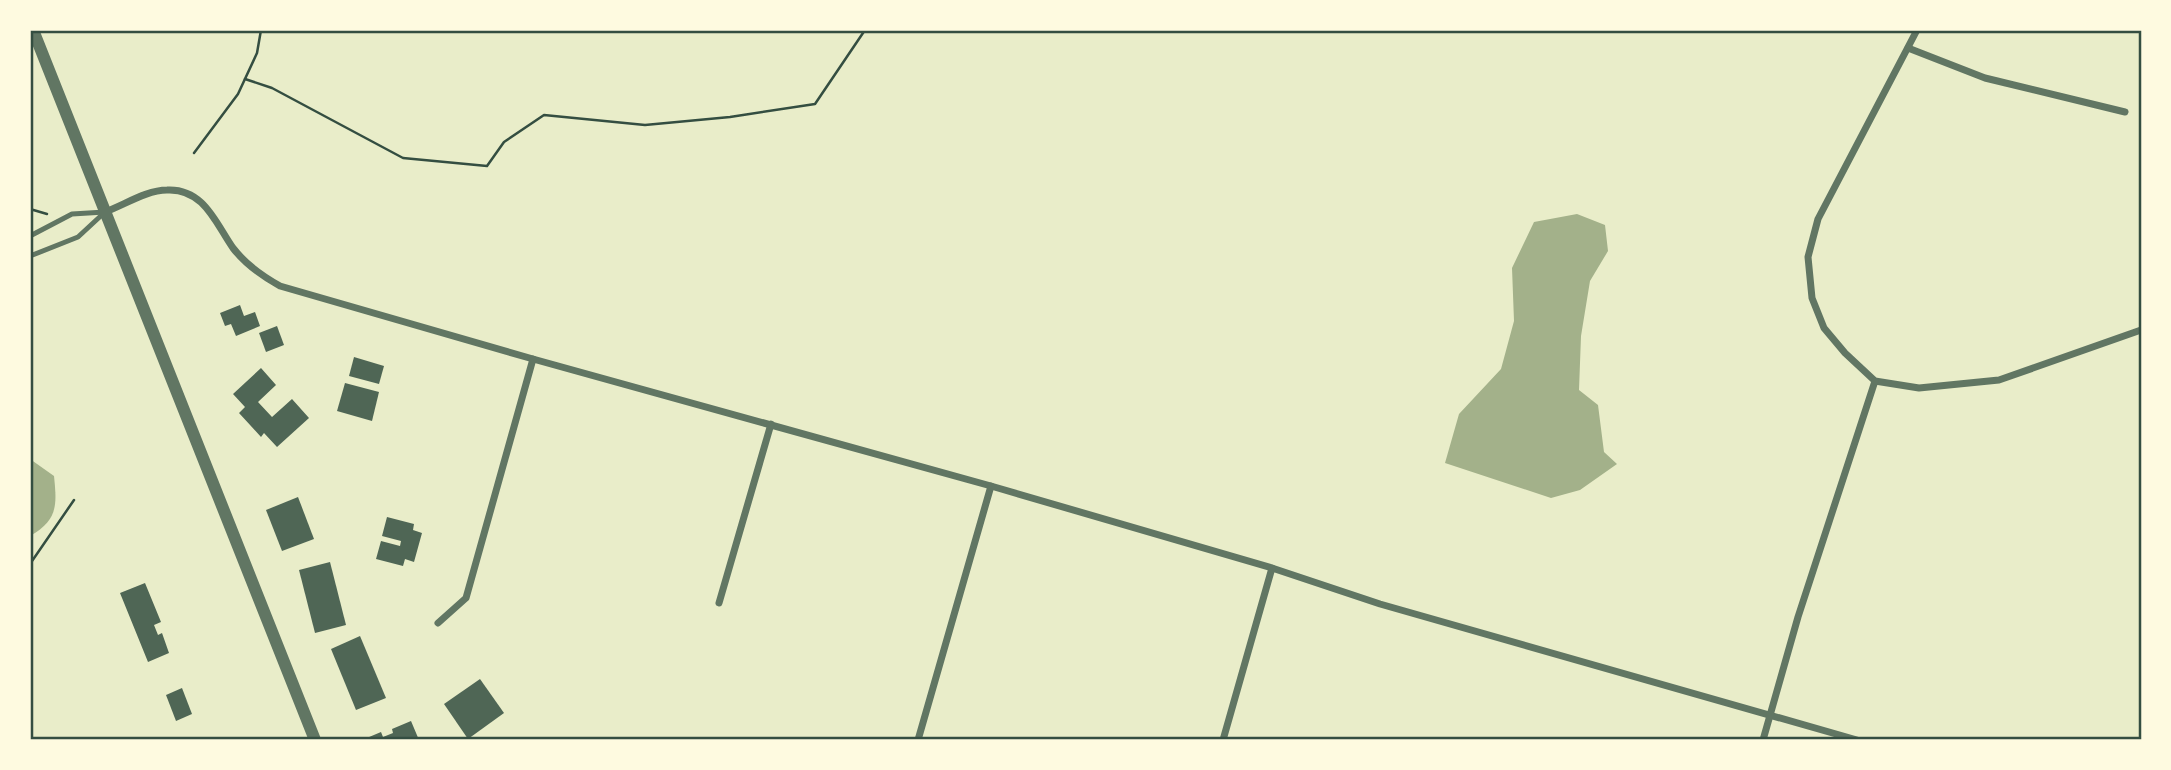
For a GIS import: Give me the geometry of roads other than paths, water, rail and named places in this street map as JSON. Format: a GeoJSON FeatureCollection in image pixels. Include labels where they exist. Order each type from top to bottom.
{"type":"FeatureCollection","features":[{"type":"Feature","properties":{"kind":"street"},"geometry":{"type":"LineString","coordinates":[[33,30],[315,740]]}},
{"type":"Feature","properties":{"kind":"street"},"geometry":{"type":"LineString","coordinates":[[1917,30],[1818,219],[1808,257],[1812,298],[1825,328],[1845,353],[1875,381],[1919,388],[1999,380],[2141,330]]}},
{"type":"Feature","properties":{"kind":"street"},"geometry":{"type":"LineString","coordinates":[[1908,48],[1985,78],[2125,112]]}},
{"type":"Feature","properties":{"kind":"street"},"geometry":{"type":"LineString","coordinates":[[105,212],[168,189],[192,196],[212,212],[234,249],[256,272],[280,286],[991,486],[1272,568],[1380,604],[1857,740]]}},
{"type":"Feature","properties":{"kind":"street"},"geometry":{"type":"LineString","coordinates":[[439,623],[466,598],[533,359]]}},
{"type":"Feature","properties":{"kind":"street"},"geometry":{"type":"LineString","coordinates":[[1763,740],[1798,617],[1875,381]]}},
{"type":"Feature","properties":{"kind":"street"},"geometry":{"type":"LineString","coordinates":[[719,603],[771,424]]}},
{"type":"Feature","properties":{"kind":"street"},"geometry":{"type":"LineString","coordinates":[[918,740],[991,486]]}},
{"type":"Feature","properties":{"kind":"street"},"geometry":{"type":"LineString","coordinates":[[1223,740],[1272,568]]}},
{"type":"Feature","properties":{"kind":"lane"},"geometry":{"type":"LineString","coordinates":[[30,236],[72,214],[105,212]]}},
{"type":"Feature","properties":{"kind":"lane"},"geometry":{"type":"LineString","coordinates":[[30,256],[78,237],[105,212]]}}]}
